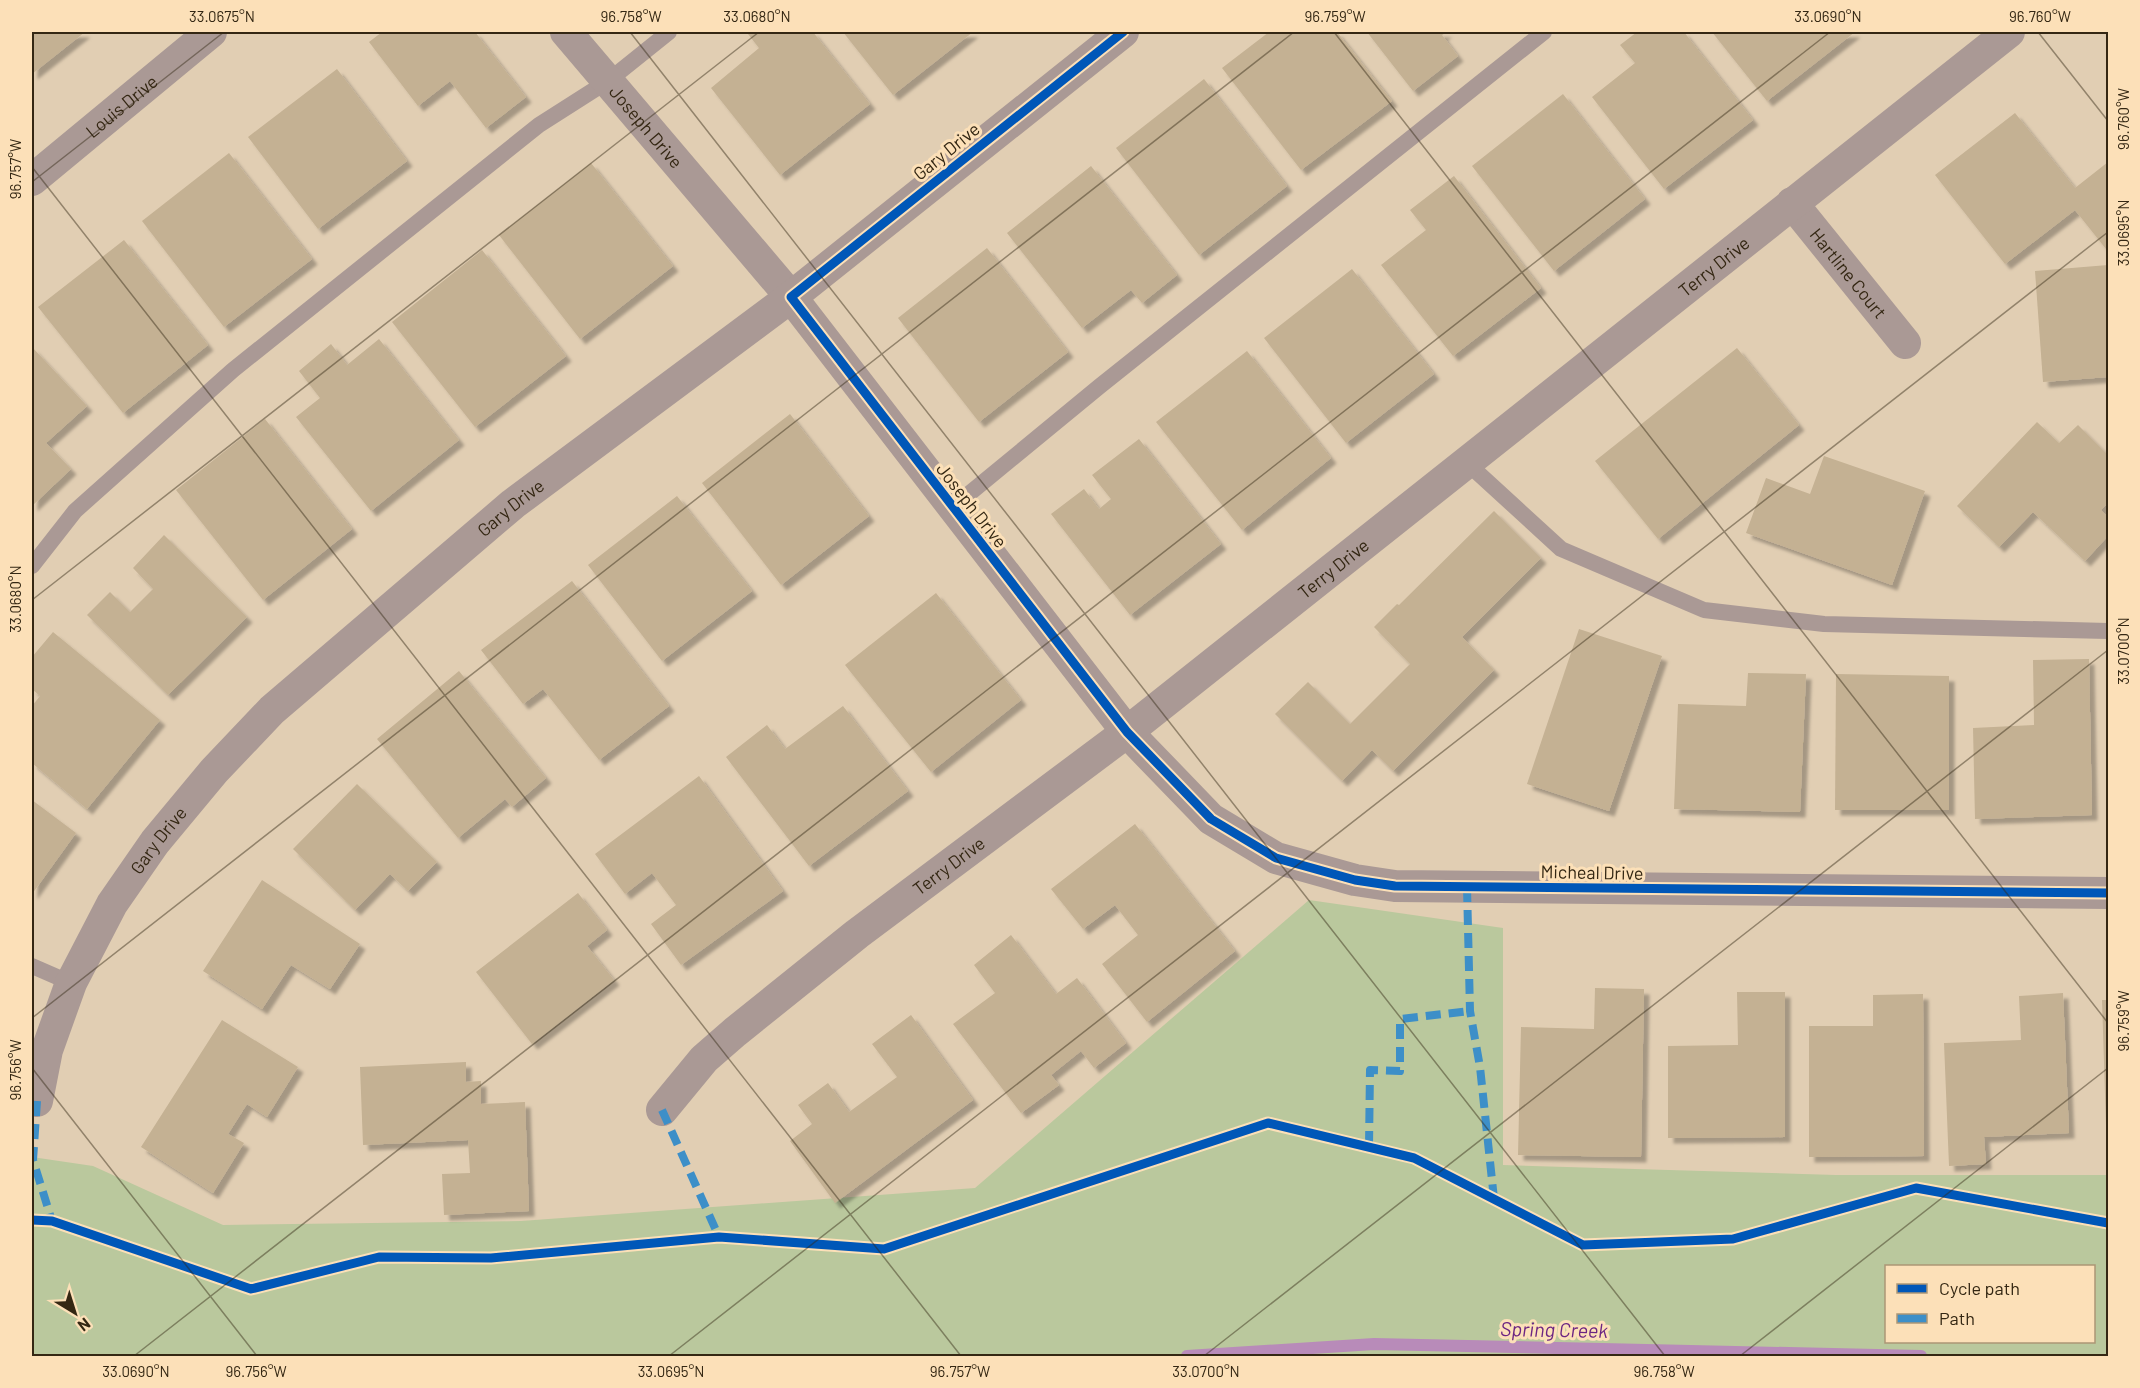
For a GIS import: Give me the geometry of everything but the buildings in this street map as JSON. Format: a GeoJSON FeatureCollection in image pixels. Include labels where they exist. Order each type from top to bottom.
{"type":"FeatureCollection","features":[{"type":"Feature","properties":{"kind":"street","name":"Louis Drive"},"geometry":{"type":"LineString","coordinates":[[32,180],[211,32]]}},
{"type":"Feature","properties":{"kind":"street","name":"Joseph Drive"},"geometry":{"type":"LineString","coordinates":[[566,32],[791,297],[1127,732]]}},
{"type":"Feature","properties":{"kind":"street","name":"Gary Drive"},"geometry":{"type":"LineString","coordinates":[[37,1101],[47,1050],[71,983],[112,904],[155,842],[214,771],[272,710],[513,504],[791,297],[1123,32]]}},
{"type":"Feature","properties":{"kind":"street","name":"Terry Drive"},"geometry":{"type":"LineString","coordinates":[[662,1110],[704,1059],[857,933],[1127,732],[2009,32]]}},
{"type":"Feature","properties":{"kind":"street","name":"Hartline Court"},"geometry":{"type":"LineString","coordinates":[[1792,203],[1905,344]]}},
{"type":"Feature","properties":{"kind":"street","name":"Micheal Drive"},"geometry":{"type":"LineString","coordinates":[[1127,732],[1211,819],[1276,858],[1365,882],[1395,886],[2109,893]]}},
{"type":"Feature","properties":{"kind":"lane"},"geometry":{"type":"LineString","coordinates":[[32,566],[75,512],[233,370],[538,125],[608,81],[669,32]]}},
{"type":"Feature","properties":{"kind":"lane"},"geometry":{"type":"LineString","coordinates":[[953,507],[1100,386],[1544,32]]}},
{"type":"Feature","properties":{"kind":"lane"},"geometry":{"type":"LineString","coordinates":[[1466,462],[1561,549],[1704,610],[1824,624],[2109,631]]}},
{"type":"Feature","properties":{"kind":"lane"},"geometry":{"type":"LineString","coordinates":[[32,966],[71,983]]}},
{"type":"Feature","properties":{"kind":"green space"},"geometry":{"type":"Polygon","coordinates":[[[1309,900],[1503,928],[1503,1165],[1836,1175],[2108,1175],[2108,1356],[32,1356],[32,1157],[93,1166],[223,1225],[521,1221],[975,1188],[1309,900]]]}},
{"type":"Feature","properties":{"kind":"waterway","name":"Spring Creek"},"geometry":{"type":"LineString","coordinates":[[1187,1356],[1374,1344],[1921,1356]]}},
{"type":"Feature","properties":{"kind":"marked path"},"geometry":{"type":"LineString","coordinates":[[1467,887],[1470,1011],[1480,1067],[1494,1199]]}},
{"type":"Feature","properties":{"kind":"marked path"},"geometry":{"type":"LineString","coordinates":[[1369,1146],[1370,1070],[1400,1071],[1400,1019],[1470,1011]]}},
{"type":"Feature","properties":{"kind":"marked path"},"geometry":{"type":"LineString","coordinates":[[37,1101],[33,1160],[52,1221]]}},
{"type":"Feature","properties":{"kind":"marked path"},"geometry":{"type":"LineString","coordinates":[[662,1110],[719,1237]]}},
{"type":"Feature","properties":{"kind":"cycle path"},"geometry":{"type":"LineString","coordinates":[[1123,32],[791,297],[1127,732],[1211,819],[1276,858],[1355,880],[1395,886],[2108,893]]}},
{"type":"Feature","properties":{"kind":"cycle path"},"geometry":{"type":"LineString","coordinates":[[32,1220],[52,1221],[251,1289],[379,1257],[491,1258],[719,1237],[884,1249],[1268,1123],[1414,1158],[1583,1245],[1733,1239],[1916,1188],[2108,1223]]}}]}
